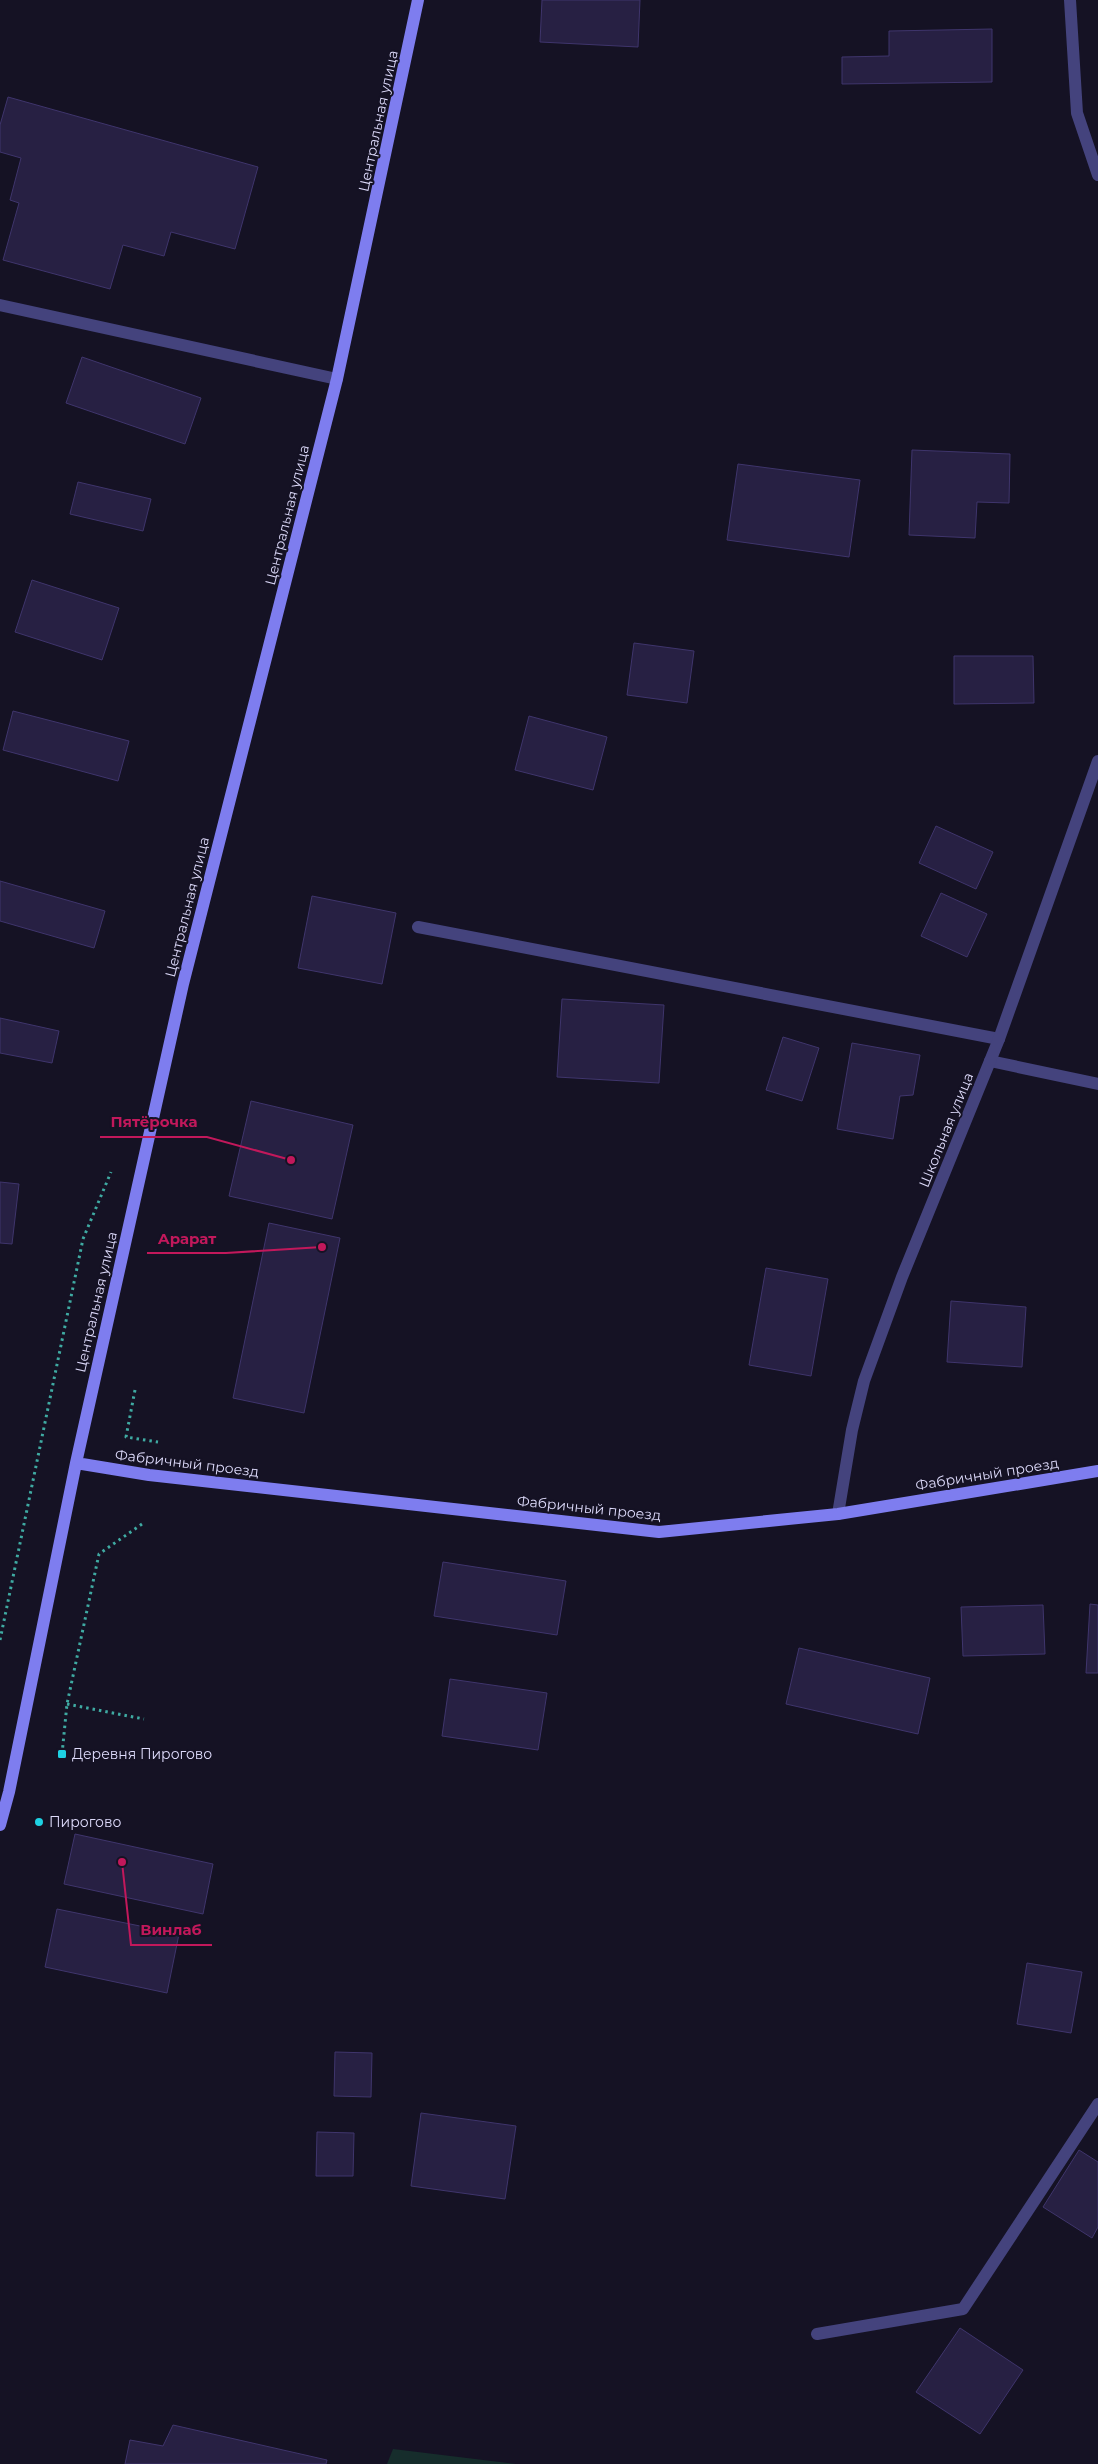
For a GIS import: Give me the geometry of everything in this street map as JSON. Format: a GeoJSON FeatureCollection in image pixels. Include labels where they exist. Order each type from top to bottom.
{"type":"FeatureCollection","features":[{"type":"Feature","properties":{"kind":"street","name":"Центральная улица"},"geometry":{"type":"LineString","coordinates":[[0,1825],[4,1792],[183,984],[337,379],[412,36],[418,0]]}},
{"type":"Feature","properties":{"kind":"street"},"geometry":{"type":"LineString","coordinates":[[1070,0],[1077,114],[1098,175]]}},
{"type":"Feature","properties":{"kind":"street"},"geometry":{"type":"LineString","coordinates":[[0,304],[337,379]]}},
{"type":"Feature","properties":{"kind":"street","name":"Школьная улица"},"geometry":{"type":"LineString","coordinates":[[838,1514],[852,1430],[864,1381],[902,1278],[999,1039],[1098,761]]}},
{"type":"Feature","properties":{"kind":"street"},"geometry":{"type":"LineString","coordinates":[[418,927],[999,1039]]}},
{"type":"Feature","properties":{"kind":"street"},"geometry":{"type":"LineString","coordinates":[[990,1061],[1098,1084]]}},
{"type":"Feature","properties":{"kind":"street","name":"Фабричный проезд"},"geometry":{"type":"LineString","coordinates":[[76,1463],[149,1475],[659,1532],[838,1514],[1098,1471]]}},
{"type":"Feature","properties":{"kind":"street"},"geometry":{"type":"LineString","coordinates":[[817,2334],[963,2309],[1098,2104]]}},
{"type":"Feature","properties":{"kind":"path"},"geometry":{"type":"LineString","coordinates":[[135,1390],[126,1437],[158,1442]]}},
{"type":"Feature","properties":{"kind":"path"},"geometry":{"type":"LineString","coordinates":[[62,1754],[67,1704],[99,1554],[142,1524]]}},
{"type":"Feature","properties":{"kind":"path"},"geometry":{"type":"LineString","coordinates":[[67,1704],[144,1719]]}},
{"type":"Feature","properties":{"kind":"green space"},"geometry":{"type":"Polygon","coordinates":[[[393,2449],[516,2464],[387,2464],[393,2449]]]}},
{"type":"Feature","properties":{"kind":"building"},"geometry":{"type":"Polygon","coordinates":[[[542,0],[640,0],[638,47],[540,42],[542,0]]]}},
{"type":"Feature","properties":{"kind":"building"},"geometry":{"type":"Polygon","coordinates":[[[992,29],[992,82],[842,84],[842,57],[889,56],[889,31],[992,29]]]}},
{"type":"Feature","properties":{"kind":"building"},"geometry":{"type":"Polygon","coordinates":[[[8,97],[258,167],[235,249],[171,232],[164,256],[123,245],[110,289],[3,260],[19,203],[10,200],[21,158],[0,152],[0,125],[8,97]]]}},
{"type":"Feature","properties":{"kind":"building"},"geometry":{"type":"Polygon","coordinates":[[[82,357],[201,398],[185,444],[66,403],[82,357]]]}},
{"type":"Feature","properties":{"kind":"building"},"geometry":{"type":"Polygon","coordinates":[[[912,450],[1010,454],[1009,503],[977,502],[975,538],[909,535],[912,450]]]}},
{"type":"Feature","properties":{"kind":"building"},"geometry":{"type":"Polygon","coordinates":[[[738,464],[860,480],[849,557],[727,540],[738,464]]]}},
{"type":"Feature","properties":{"kind":"building"},"geometry":{"type":"Polygon","coordinates":[[[78,482],[151,499],[143,531],[70,514],[78,482]]]}},
{"type":"Feature","properties":{"kind":"building"},"geometry":{"type":"Polygon","coordinates":[[[32,580],[119,608],[102,660],[15,632],[32,580]]]}},
{"type":"Feature","properties":{"kind":"building"},"geometry":{"type":"Polygon","coordinates":[[[634,643],[694,651],[687,703],[627,695],[634,643]]]}},
{"type":"Feature","properties":{"kind":"building"},"geometry":{"type":"Polygon","coordinates":[[[954,656],[1033,656],[1034,703],[954,704],[954,656]]]}},
{"type":"Feature","properties":{"kind":"building"},"geometry":{"type":"Polygon","coordinates":[[[13,711],[129,741],[118,781],[3,750],[13,711]]]}},
{"type":"Feature","properties":{"kind":"building"},"geometry":{"type":"Polygon","coordinates":[[[529,716],[607,737],[593,790],[515,770],[529,716]]]}},
{"type":"Feature","properties":{"kind":"building"},"geometry":{"type":"Polygon","coordinates":[[[936,826],[993,852],[976,889],[919,863],[936,826]]]}},
{"type":"Feature","properties":{"kind":"building"},"geometry":{"type":"Polygon","coordinates":[[[0,881],[105,911],[94,948],[0,921],[0,881]]]}},
{"type":"Feature","properties":{"kind":"building"},"geometry":{"type":"Polygon","coordinates":[[[941,893],[987,914],[967,957],[921,936],[941,893]]]}},
{"type":"Feature","properties":{"kind":"building"},"geometry":{"type":"Polygon","coordinates":[[[312,896],[396,913],[382,984],[298,968],[312,896]]]}},
{"type":"Feature","properties":{"kind":"building"},"geometry":{"type":"Polygon","coordinates":[[[562,999],[664,1005],[659,1083],[557,1077],[562,999]]]}},
{"type":"Feature","properties":{"kind":"building"},"geometry":{"type":"Polygon","coordinates":[[[0,1018],[59,1031],[52,1063],[0,1053],[0,1018]]]}},
{"type":"Feature","properties":{"kind":"building"},"geometry":{"type":"Polygon","coordinates":[[[783,1037],[819,1048],[802,1101],[766,1090],[783,1037]]]}},
{"type":"Feature","properties":{"kind":"building"},"geometry":{"type":"Polygon","coordinates":[[[852,1043],[920,1055],[913,1095],[900,1096],[893,1139],[837,1129],[852,1043]]]}},
{"type":"Feature","properties":{"kind":"building"},"geometry":{"type":"Polygon","coordinates":[[[251,1101],[353,1125],[332,1219],[229,1196],[251,1101]]]}},
{"type":"Feature","properties":{"kind":"building"},"geometry":{"type":"Polygon","coordinates":[[[0,1182],[19,1184],[12,1244],[0,1243],[0,1182]]]}},
{"type":"Feature","properties":{"kind":"building"},"geometry":{"type":"Polygon","coordinates":[[[269,1223],[340,1238],[304,1413],[233,1398],[269,1223]]]}},
{"type":"Feature","properties":{"kind":"building"},"geometry":{"type":"Polygon","coordinates":[[[766,1268],[828,1279],[811,1376],[749,1365],[766,1268]]]}},
{"type":"Feature","properties":{"kind":"building"},"geometry":{"type":"Polygon","coordinates":[[[951,1301],[1026,1307],[1022,1367],[947,1362],[951,1301]]]}},
{"type":"Feature","properties":{"kind":"building"},"geometry":{"type":"Polygon","coordinates":[[[443,1562],[566,1581],[557,1635],[434,1616],[443,1562]]]}},
{"type":"Feature","properties":{"kind":"building"},"geometry":{"type":"Polygon","coordinates":[[[1090,1604],[1098,1605],[1098,1673],[1086,1673],[1090,1604]]]}},
{"type":"Feature","properties":{"kind":"building"},"geometry":{"type":"Polygon","coordinates":[[[1043,1605],[1045,1654],[963,1656],[961,1607],[1043,1605]]]}},
{"type":"Feature","properties":{"kind":"building"},"geometry":{"type":"Polygon","coordinates":[[[799,1648],[930,1678],[918,1734],[786,1704],[799,1648]]]}},
{"type":"Feature","properties":{"kind":"building"},"geometry":{"type":"Polygon","coordinates":[[[450,1679],[547,1693],[538,1750],[442,1736],[450,1679]]]}},
{"type":"Feature","properties":{"kind":"building"},"geometry":{"type":"Polygon","coordinates":[[[75,1834],[213,1864],[203,1914],[64,1884],[75,1834]]]}},
{"type":"Feature","properties":{"kind":"building"},"geometry":{"type":"Polygon","coordinates":[[[57,1909],[179,1934],[167,1993],[45,1967],[57,1909]]]}},
{"type":"Feature","properties":{"kind":"building"},"geometry":{"type":"Polygon","coordinates":[[[1027,1963],[1082,1972],[1071,2033],[1017,2024],[1027,1963]]]}},
{"type":"Feature","properties":{"kind":"building"},"geometry":{"type":"Polygon","coordinates":[[[335,2052],[372,2053],[371,2097],[334,2096],[335,2052]]]}},
{"type":"Feature","properties":{"kind":"building"},"geometry":{"type":"Polygon","coordinates":[[[421,2113],[516,2126],[505,2199],[411,2186],[421,2113]]]}},
{"type":"Feature","properties":{"kind":"building"},"geometry":{"type":"Polygon","coordinates":[[[317,2132],[354,2133],[353,2176],[316,2176],[317,2132]]]}},
{"type":"Feature","properties":{"kind":"building"},"geometry":{"type":"Polygon","coordinates":[[[1079,2150],[1098,2162],[1098,2227],[1092,2238],[1043,2207],[1079,2150]]]}},
{"type":"Feature","properties":{"kind":"building"},"geometry":{"type":"Polygon","coordinates":[[[960,2328],[1023,2370],[980,2434],[916,2392],[960,2328]]]}},
{"type":"Feature","properties":{"kind":"building"},"geometry":{"type":"Polygon","coordinates":[[[173,2425],[327,2460],[326,2464],[125,2464],[130,2440],[163,2446],[173,2425]]]}},
{"type":"Feature","properties":{"kind":"place","name":"Пятёрочка"},"geometry":{"type":"Point","coordinates":[291,1160]}},
{"type":"Feature","properties":{"kind":"place","name":"Арарат"},"geometry":{"type":"Point","coordinates":[322,1247]}},
{"type":"Feature","properties":{"kind":"place","name":"Деревня Пирогово"},"geometry":{"type":"Point","coordinates":[62,1754]}},
{"type":"Feature","properties":{"kind":"place","name":"Пирогово"},"geometry":{"type":"Point","coordinates":[39,1822]}},
{"type":"Feature","properties":{"kind":"place","name":"Винлаб"},"geometry":{"type":"Point","coordinates":[122,1862]}}]}
